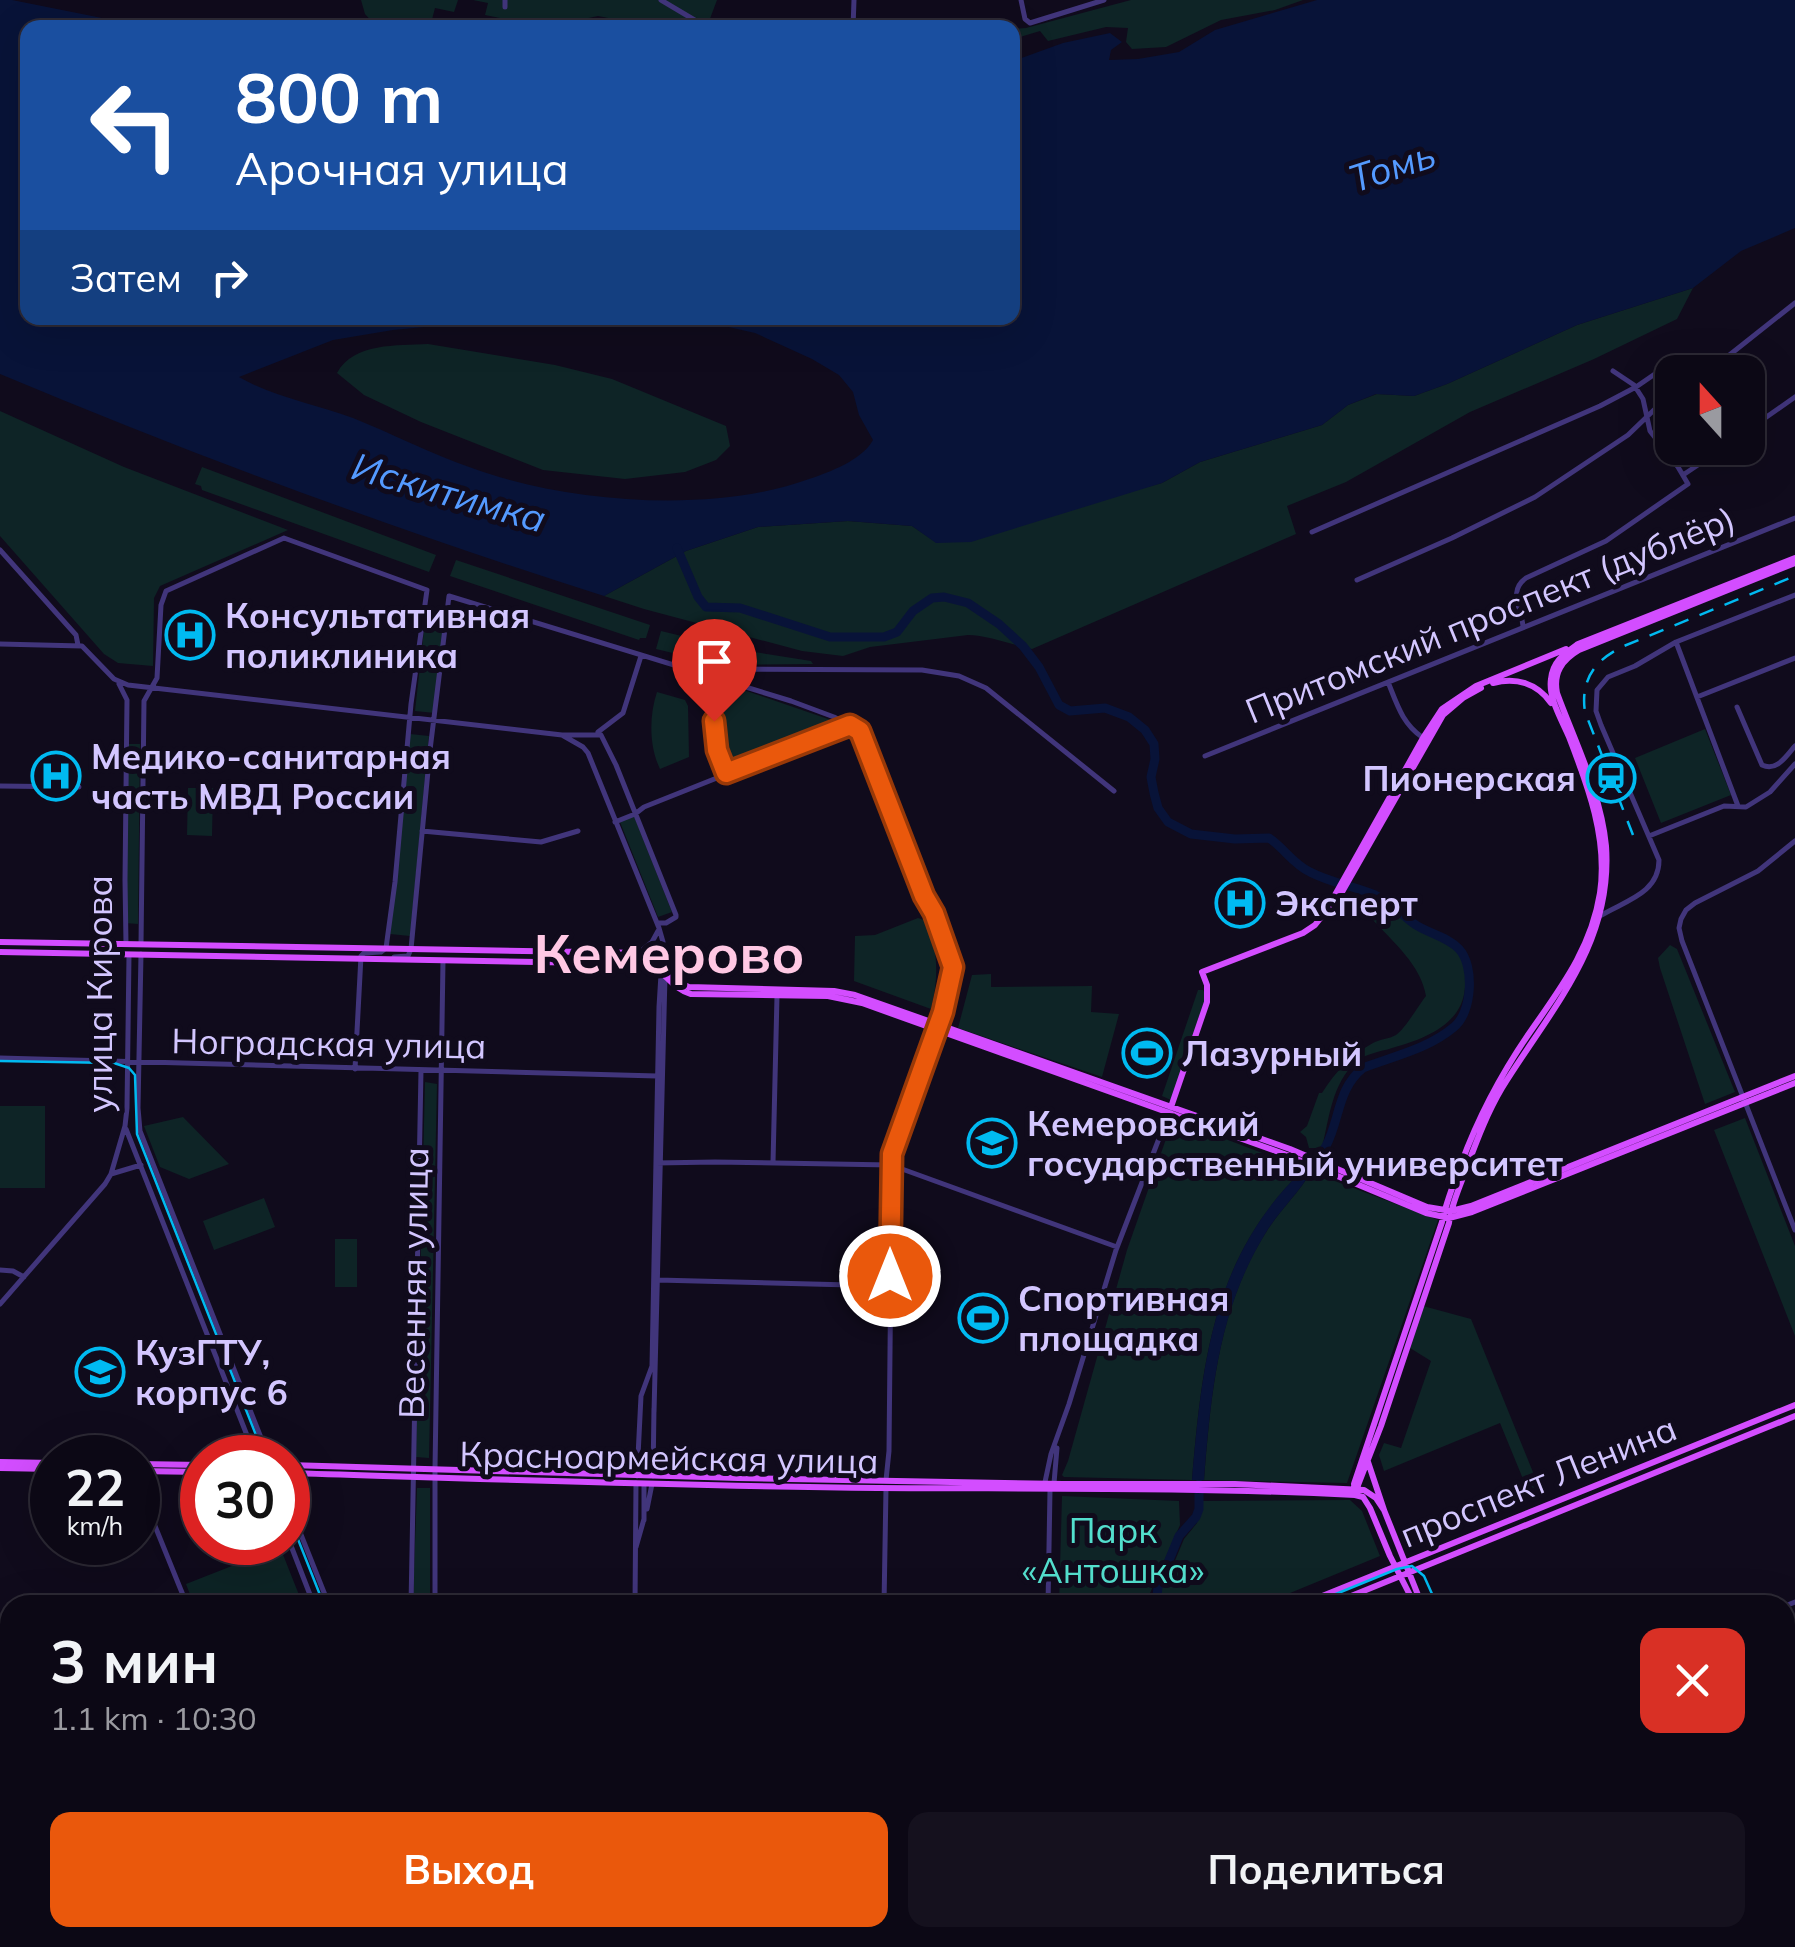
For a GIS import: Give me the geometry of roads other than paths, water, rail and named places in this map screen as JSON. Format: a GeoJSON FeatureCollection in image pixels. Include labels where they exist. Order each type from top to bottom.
{"type":"FeatureCollection","features":[{"type":"Feature","properties":{"kind":"main road"},"geometry":{"type":"LineString","coordinates":[[1170,1110],[1208,1002],[1203,974],[1308,934],[1323,922],[1442,708],[1476,686],[1795,560]]}},
{"type":"Feature","properties":{"kind":"main road"},"geometry":{"type":"LineString","coordinates":[[1425,739],[1454,705],[1482,687],[1578,647]]}},
{"type":"Feature","properties":{"kind":"main road"},"geometry":{"type":"LineString","coordinates":[[1355,1491],[1393,1364],[1487,1115],[1573,982],[1600,916],[1606,880],[1606,842],[1587,770],[1557,693],[1554,675],[1578,647]]}},
{"type":"Feature","properties":{"kind":"main road"},"geometry":{"type":"LineString","coordinates":[[1355,1491],[1480,1115],[1569,977],[1600,894],[1597,821],[1550,688],[1561,656]]}},
{"type":"Feature","properties":{"kind":"main road"},"geometry":{"type":"LineString","coordinates":[[1527,666],[1537,666],[1554,675]]}},
{"type":"Feature","properties":{"kind":"main road"},"geometry":{"type":"LineString","coordinates":[[1498,681],[1530,683],[1542,691],[1561,717]]}},
{"type":"Feature","properties":{"kind":"main road"},"geometry":{"type":"LineString","coordinates":[[0,942],[640,952],[652,955],[676,988],[692,994],[844,992],[1288,1152],[1447,1214],[1472,1212],[1795,1080]]}},
{"type":"Feature","properties":{"kind":"main road","name":"улица Кирова"},"geometry":{"type":"LineString","coordinates":[[126,944],[129,954]]}},
{"type":"Feature","properties":{"kind":"main road","name":"улица Кирова"},"geometry":{"type":"LineString","coordinates":[[140,954],[141,944]]}},
{"type":"Feature","properties":{"kind":"main road"},"geometry":{"type":"LineString","coordinates":[[207,956],[204,949],[208,945]]}},
{"type":"Feature","properties":{"kind":"main road"},"geometry":{"type":"LineString","coordinates":[[544,951],[551,958],[544,964]]}},
{"type":"Feature","properties":{"kind":"main road"},"geometry":{"type":"LineString","coordinates":[[0,952],[650,964],[690,987],[777,992]]}},
{"type":"Feature","properties":{"kind":"main road"},"geometry":{"type":"LineString","coordinates":[[569,952],[564,957],[570,964]]}},
{"type":"Feature","properties":{"kind":"main road","name":"проспект Ленина"},"geometry":{"type":"LineString","coordinates":[[1324,1595],[1795,1405]]}},
{"type":"Feature","properties":{"kind":"main road","name":"проспект Ленина"},"geometry":{"type":"LineString","coordinates":[[1354,1595],[1795,1416]]}},
{"type":"Feature","properties":{"kind":"main road"},"geometry":{"type":"LineString","coordinates":[[1368,1460],[1414,1595]]}},
{"type":"Feature","properties":{"kind":"main road"},"geometry":{"type":"LineString","coordinates":[[0,1465],[30,1466]]}},
{"type":"Feature","properties":{"kind":"main road","name":"Красноармейская улица"},"geometry":{"type":"LineString","coordinates":[[310,1466],[413,1473]]}},
{"type":"Feature","properties":{"kind":"main road","name":"Красноармейская улица"},"geometry":{"type":"LineString","coordinates":[[310,1473],[1355,1491]]}},
{"type":"Feature","properties":{"kind":"main road"},"geometry":{"type":"LineString","coordinates":[[1355,1491],[1372,1494],[1384,1510]]}},
{"type":"Feature","properties":{"kind":"main road"},"geometry":{"type":"LineString","coordinates":[[1355,1491],[1368,1503],[1395,1566],[1405,1574]]}},
{"type":"Feature","properties":{"kind":"street"},"geometry":{"type":"LineString","coordinates":[[661,0],[695,20]]}},
{"type":"Feature","properties":{"kind":"street"},"geometry":{"type":"LineString","coordinates":[[1022,0],[1024,19],[1030,23],[1104,0]]}},
{"type":"Feature","properties":{"kind":"street"},"geometry":{"type":"LineString","coordinates":[[1729,355],[1795,303]]}},
{"type":"Feature","properties":{"kind":"street"},"geometry":{"type":"LineString","coordinates":[[1524,628],[1515,593],[1518,584],[1606,540],[1688,484],[1650,431],[1643,399],[1636,387],[1612,371]]}},
{"type":"Feature","properties":{"kind":"street"},"geometry":{"type":"LineString","coordinates":[[1312,532],[1600,406],[1655,374]]}},
{"type":"Feature","properties":{"kind":"street"},"geometry":{"type":"LineString","coordinates":[[1765,418],[1795,398]]}},
{"type":"Feature","properties":{"kind":"street"},"geometry":{"type":"LineString","coordinates":[[1357,580],[1536,498],[1628,434],[1655,409]]}},
{"type":"Feature","properties":{"kind":"street"},"geometry":{"type":"LineString","coordinates":[[1683,475],[1697,465]]}},
{"type":"Feature","properties":{"kind":"street","name":"Притомский проспект (дублёр)"},"geometry":{"type":"LineString","coordinates":[[1204,756],[1795,518]]}},
{"type":"Feature","properties":{"kind":"street"},"geometry":{"type":"LineString","coordinates":[[144,701],[157,678],[161,605],[166,591],[284,538],[427,590],[386,948],[364,953],[360,960],[355,1068]]}},
{"type":"Feature","properties":{"kind":"street"},"geometry":{"type":"LineString","coordinates":[[0,550],[76,634],[78,645]]}},
{"type":"Feature","properties":{"kind":"street"},"geometry":{"type":"LineString","coordinates":[[1600,916],[1654,883],[1660,860],[1601,725],[1595,697],[1601,683],[1676,642],[1795,595]]}},
{"type":"Feature","properties":{"kind":"street"},"geometry":{"type":"LineString","coordinates":[[390,960],[408,956],[412,949],[433,719],[449,596],[791,702],[860,731],[952,960],[938,1027],[890,1165],[884,1595]]}},
{"type":"Feature","properties":{"kind":"street"},"geometry":{"type":"LineString","coordinates":[[1676,642],[1738,806]]}},
{"type":"Feature","properties":{"kind":"street"},"geometry":{"type":"LineString","coordinates":[[0,644],[85,648],[118,682],[128,700]]}},
{"type":"Feature","properties":{"kind":"street"},"geometry":{"type":"LineString","coordinates":[[635,1595],[635,1550],[654,1412],[662,942],[588,753],[586,739],[623,714],[641,656]]}},
{"type":"Feature","properties":{"kind":"street"},"geometry":{"type":"LineString","coordinates":[[1698,697],[1795,658]]}},
{"type":"Feature","properties":{"kind":"street"},"geometry":{"type":"LineString","coordinates":[[726,773],[717,750],[714,721],[723,671],[922,670],[959,676],[986,688],[1114,791]]}},
{"type":"Feature","properties":{"kind":"street"},"geometry":{"type":"LineString","coordinates":[[118,682],[562,735],[601,734],[676,915],[658,926]]}},
{"type":"Feature","properties":{"kind":"street"},"geometry":{"type":"LineString","coordinates":[[1388,682],[1402,716],[1425,739]]}},
{"type":"Feature","properties":{"kind":"street","name":"улица Кирова"},"geometry":{"type":"LineString","coordinates":[[126,944],[128,700],[136,686]]}},
{"type":"Feature","properties":{"kind":"street","name":"улица Кирова"},"geometry":{"type":"LineString","coordinates":[[136,686],[144,701],[141,944]]}},
{"type":"Feature","properties":{"kind":"street"},"geometry":{"type":"LineString","coordinates":[[1737,707],[1762,766],[1776,766],[1795,746]]}},
{"type":"Feature","properties":{"kind":"street"},"geometry":{"type":"LineString","coordinates":[[616,822],[726,773],[850,725]]}},
{"type":"Feature","properties":{"kind":"street"},"geometry":{"type":"LineString","coordinates":[[562,735],[588,753]]}},
{"type":"Feature","properties":{"kind":"street"},"geometry":{"type":"LineString","coordinates":[[1649,836],[1724,806],[1746,807],[1758,802],[1795,764]]}},
{"type":"Feature","properties":{"kind":"street"},"geometry":{"type":"LineString","coordinates":[[0,786],[79,787]]}},
{"type":"Feature","properties":{"kind":"street"},"geometry":{"type":"LineString","coordinates":[[422,831],[542,842],[578,831]]}},
{"type":"Feature","properties":{"kind":"street"},"geometry":{"type":"LineString","coordinates":[[1795,841],[1758,871],[1694,903],[1686,910],[1679,928],[1795,1230]]}},
{"type":"Feature","properties":{"kind":"street"},"geometry":{"type":"LineString","coordinates":[[640,952],[652,942],[658,926]]}},
{"type":"Feature","properties":{"kind":"street","name":"улица Кирова"},"geometry":{"type":"LineString","coordinates":[[0,1304],[111,1174],[125,1126],[129,954]]}},
{"type":"Feature","properties":{"kind":"street"},"geometry":{"type":"LineString","coordinates":[[140,954],[140,1131],[260,1435]]}},
{"type":"Feature","properties":{"kind":"street","name":"Весенняя улица"},"geometry":{"type":"LineString","coordinates":[[434,1595],[443,962]]}},
{"type":"Feature","properties":{"kind":"street"},"geometry":{"type":"LineString","coordinates":[[658,1163],[663,971]]}},
{"type":"Feature","properties":{"kind":"street"},"geometry":{"type":"LineString","coordinates":[[774,1163],[777,992]]}},
{"type":"Feature","properties":{"kind":"street","name":"Ноградская улица"},"geometry":{"type":"LineString","coordinates":[[0,1058],[658,1076]]}},
{"type":"Feature","properties":{"kind":"street","name":"Весенняя улица"},"geometry":{"type":"LineString","coordinates":[[411,1595],[421,1070]]}},
{"type":"Feature","properties":{"kind":"street"},"geometry":{"type":"LineString","coordinates":[[1048,1595],[1052,1454],[1117,1247],[1170,1110]]}},
{"type":"Feature","properties":{"kind":"street"},"geometry":{"type":"LineString","coordinates":[[125,1126],[247,1435]]}},
{"type":"Feature","properties":{"kind":"street"},"geometry":{"type":"LineString","coordinates":[[658,1163],[890,1165],[1117,1247]]}},
{"type":"Feature","properties":{"kind":"street"},"geometry":{"type":"LineString","coordinates":[[111,1174],[141,1165]]}},
{"type":"Feature","properties":{"kind":"street"},"geometry":{"type":"LineString","coordinates":[[0,1270],[32,1268]]}},
{"type":"Feature","properties":{"kind":"street"},"geometry":{"type":"LineString","coordinates":[[14,1270],[24,1277]]}},
{"type":"Feature","properties":{"kind":"street"},"geometry":{"type":"LineString","coordinates":[[656,1280],[890,1286]]}},
{"type":"Feature","properties":{"kind":"street"},"geometry":{"type":"LineString","coordinates":[[635,1550],[644,1520],[641,1396],[652,1366],[656,1280]]}},
{"type":"Feature","properties":{"kind":"street"},"geometry":{"type":"LineString","coordinates":[[641,1396],[653,1394],[654,1412]]}},
{"type":"Feature","properties":{"kind":"street"},"geometry":{"type":"LineString","coordinates":[[160,1538],[183,1595]]}},
{"type":"Feature","properties":{"kind":"street"},"geometry":{"type":"LineString","coordinates":[[310,1557],[325,1595]]}},
{"type":"Feature","properties":{"kind":"street"},"geometry":{"type":"LineString","coordinates":[[298,1565],[310,1595]]}},
{"type":"Feature","properties":{"kind":"water","name":"Томь"},"geometry":{"type":"Polygon","coordinates":[[[0,0],[112,20],[20,20],[20,325],[445,325],[333,340],[239,377],[510,480],[596,496],[685,500],[771,490],[817,476],[861,454],[873,440],[859,415],[853,392],[839,375],[755,333],[711,325],[1020,325],[1020,58],[1063,43],[1110,33],[1122,42],[1111,50],[1109,60],[1179,52],[1215,30],[1317,0],[1795,0],[1795,228],[1741,251],[1693,288],[1577,325],[1447,384],[1414,396],[1376,394],[1348,405],[1322,425],[1200,462],[1162,483],[971,542],[936,543],[912,526],[848,521],[758,527],[686,551],[604,596],[451,546],[149,435],[0,374],[0,0]]]}},
{"type":"Feature","properties":{"kind":"water"},"geometry":{"type":"Polygon","coordinates":[[[1304,1169],[1311,1172],[1265,1234],[1237,1293],[1214,1384],[1204,1480],[1192,1480],[1208,1353],[1231,1274],[1273,1202],[1304,1169]]]}},
{"type":"Feature","properties":{"kind":"waterway","name":"Искитимка"},"geometry":{"type":"LineString","coordinates":[[677,548],[706,607],[740,608],[830,637],[884,637],[897,632],[913,611],[932,598],[968,603],[1023,646],[1059,705],[1070,711],[1105,708],[1129,717],[1145,730],[1154,744],[1154,793],[1168,822],[1191,834],[1269,838],[1304,869],[1375,895],[1459,949],[1469,977],[1468,1001],[1460,1020],[1433,1041],[1363,1068],[1348,1085],[1326,1146],[1301,1178]]}},
{"type":"Feature","properties":{"kind":"waterway","name":"Искитимка"},"geometry":{"type":"LineString","coordinates":[[1157,1595],[1179,1536],[1196,1517],[1199,1484]]}},
{"type":"Feature","properties":{"kind":"tram line"},"geometry":{"type":"LineString","coordinates":[[0,1061],[114,1063],[129,1068],[135,1075],[137,1134],[256,1435]]}},
{"type":"Feature","properties":{"kind":"tram line"},"geometry":{"type":"LineString","coordinates":[[308,1565],[320,1595]]}},
{"type":"Feature","properties":{"kind":"tram line"},"geometry":{"type":"LineString","coordinates":[[1333,1595],[1412,1566],[1424,1576],[1433,1595]]}},
{"type":"Feature","properties":{"kind":"railway"},"geometry":{"type":"LineString","coordinates":[[1633,835],[1585,712],[1585,690],[1592,672],[1605,657],[1624,646],[1795,576]]}},
{"type":"Feature","properties":{"kind":"place","name":"Консультативная поликлиника"},"geometry":{"type":"Point","coordinates":[190,635]}},
{"type":"Feature","properties":{"kind":"place","name":"Медико-санитарная часть МВД России"},"geometry":{"type":"Point","coordinates":[56,776]}},
{"type":"Feature","properties":{"kind":"place","name":"Пионерская"},"geometry":{"type":"Point","coordinates":[1611,778]}},
{"type":"Feature","properties":{"kind":"place","name":"Эксперт"},"geometry":{"type":"Point","coordinates":[1240,903]}},
{"type":"Feature","properties":{"kind":"place","name":"Лазурный"},"geometry":{"type":"Point","coordinates":[1147,1053]}},
{"type":"Feature","properties":{"kind":"place","name":"Кемеровский государственный университет"},"geometry":{"type":"Point","coordinates":[992,1143]}},
{"type":"Feature","properties":{"kind":"place","name":"Спортивная площадка"},"geometry":{"type":"Point","coordinates":[983,1318]}},
{"type":"Feature","properties":{"kind":"place","name":"КузГТУ, корпус 6"},"geometry":{"type":"Point","coordinates":[100,1372]}},
{"type":"Feature","properties":{"kind":"district","name":"Кемерово"},"geometry":{"type":"Point","coordinates":[669,952]}},
{"type":"Feature","properties":{"kind":"park label","name":"Парк «Антошка»"},"geometry":{"type":"Point","coordinates":[1113,1550]}}]}
